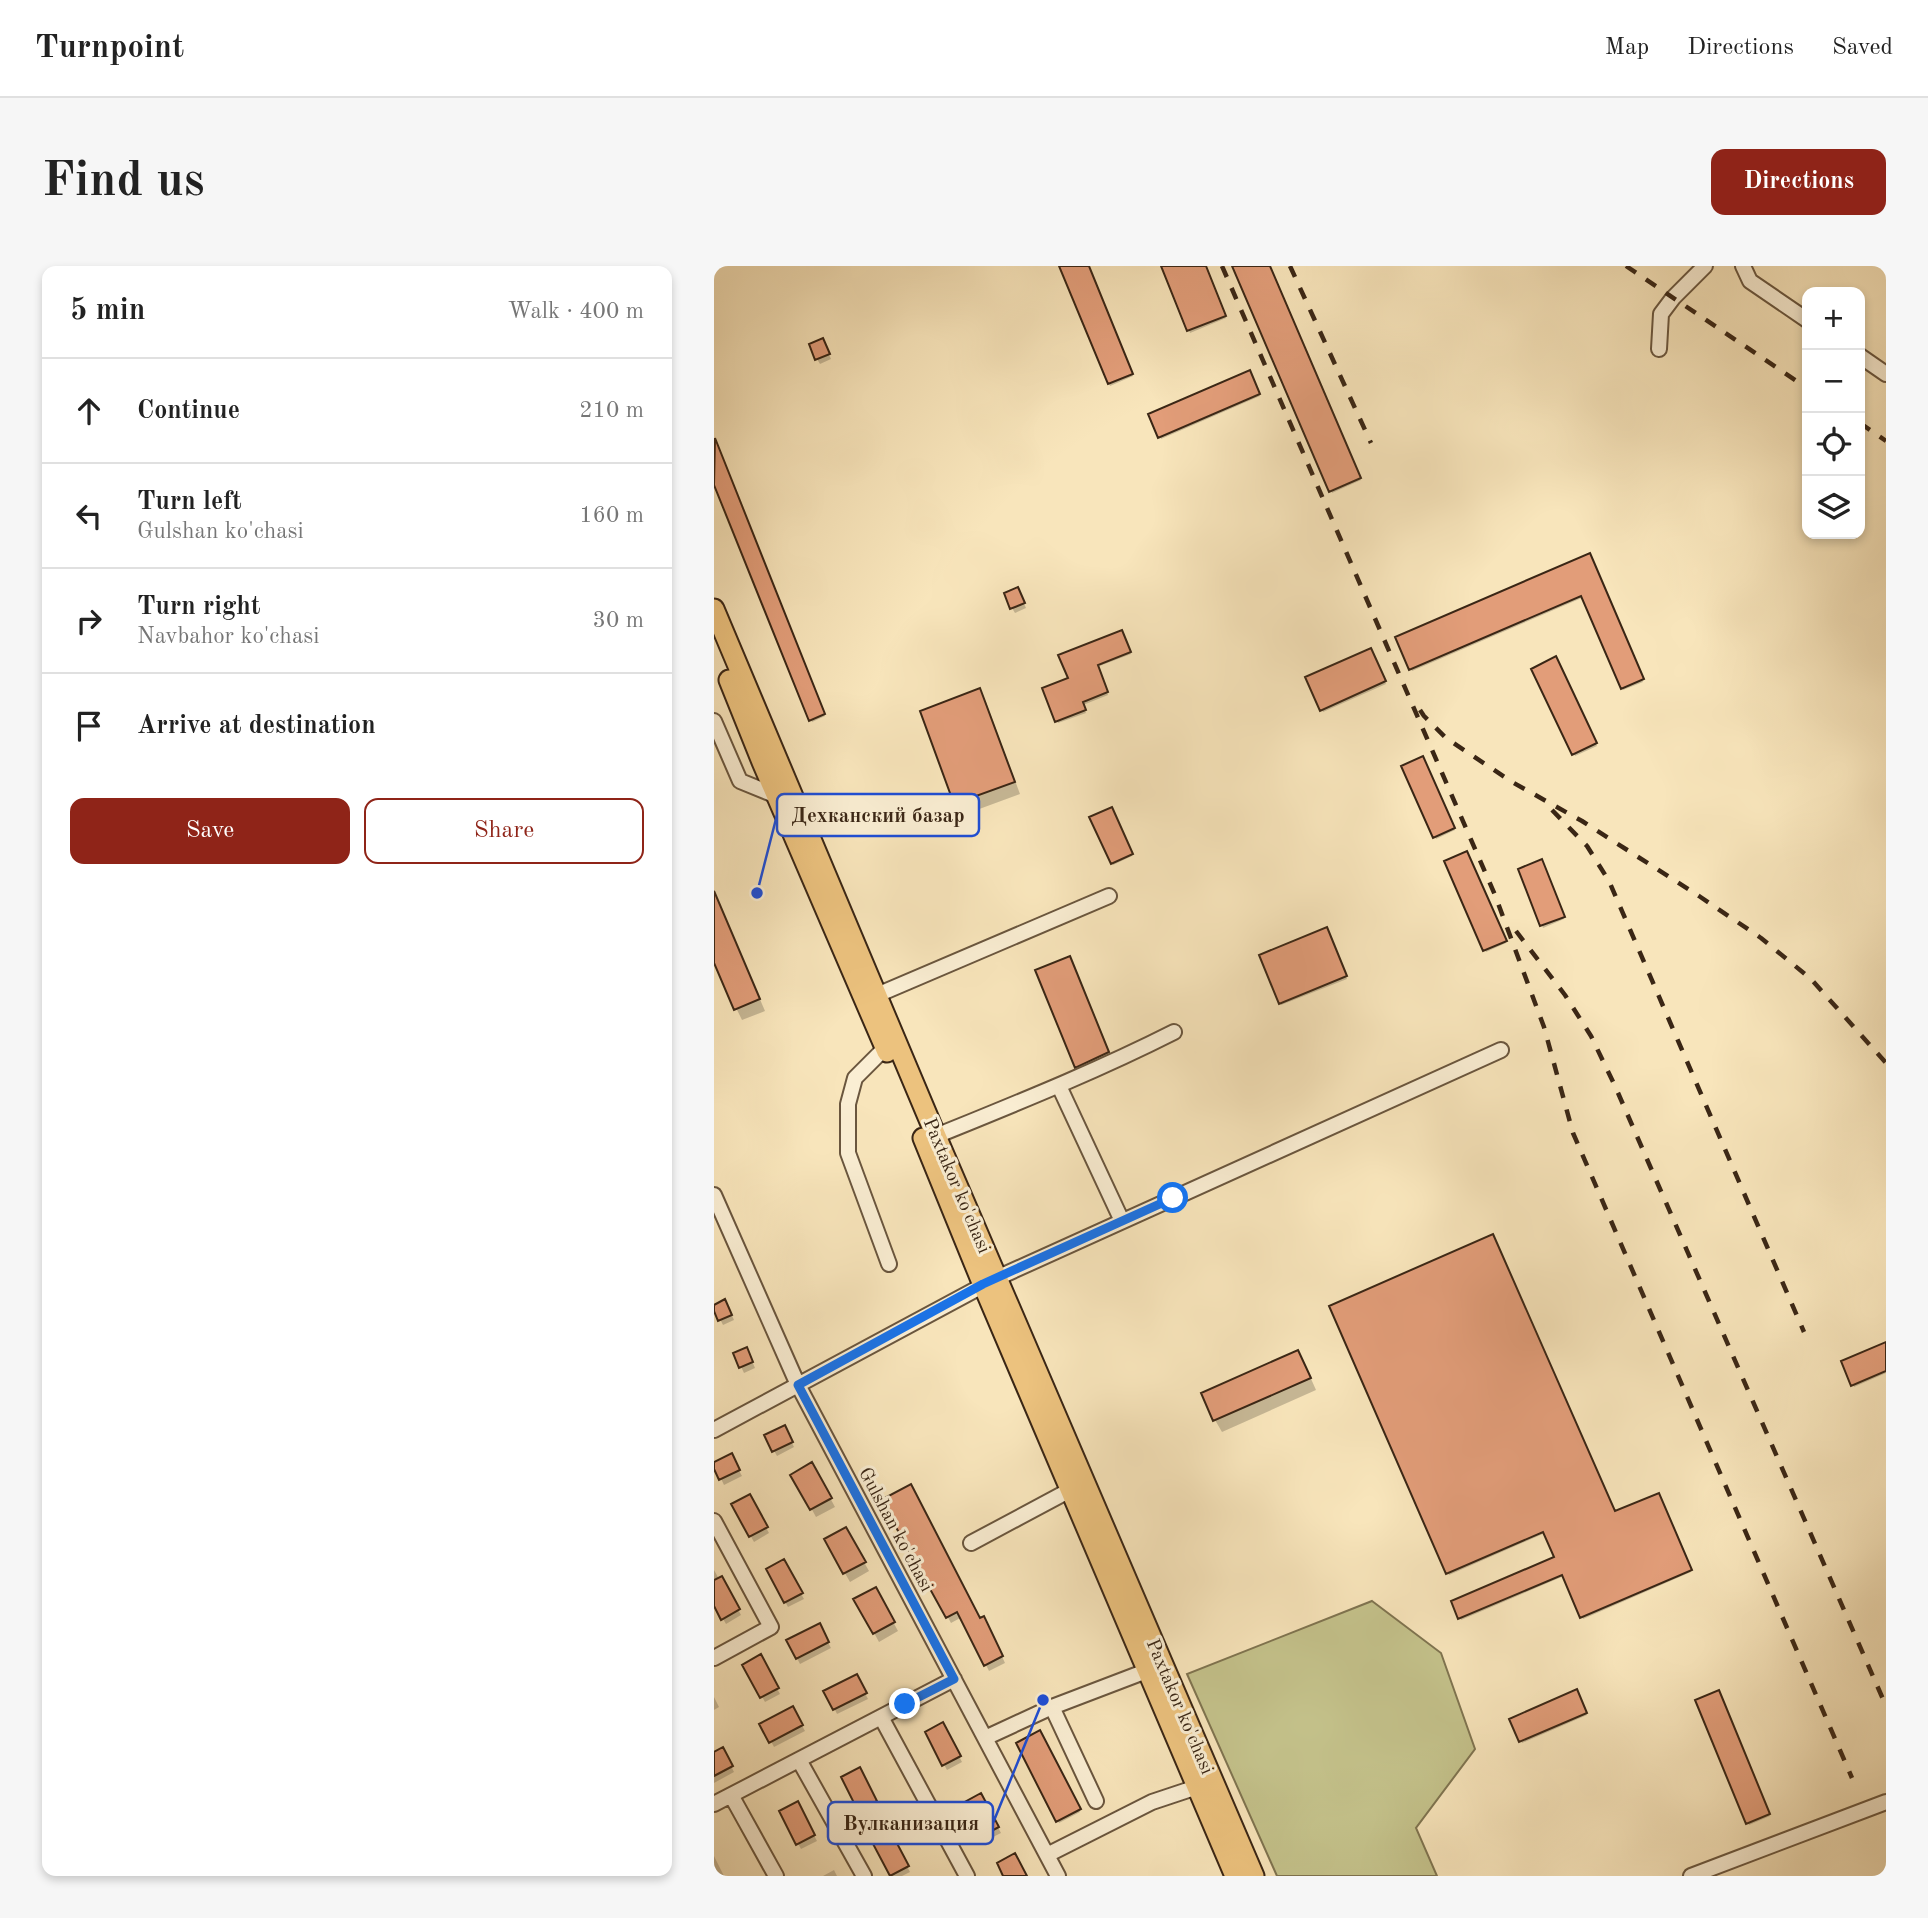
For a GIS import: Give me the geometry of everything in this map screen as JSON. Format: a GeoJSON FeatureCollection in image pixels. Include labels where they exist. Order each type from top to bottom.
{"type":"FeatureCollection","features":[{"type":"Feature","properties":{"kind":"main road","name":"Paxtakor ko'chasi"},"geometry":{"type":"LineString","coordinates":[[714,609],[936,1136],[1072,1489],[1236,1876]]}},
{"type":"Feature","properties":{"kind":"main road","name":"Paxtakor ko'chasi"},"geometry":{"type":"LineString","coordinates":[[714,644],[885,1048],[1254,1876]]}},
{"type":"Feature","properties":{"kind":"street"},"geometry":{"type":"LineString","coordinates":[[1659,349],[1661,314],[1705,266]]}},
{"type":"Feature","properties":{"kind":"street"},"geometry":{"type":"LineString","coordinates":[[1743,266],[1750,281],[1802,317]]}},
{"type":"Feature","properties":{"kind":"street"},"geometry":{"type":"LineString","coordinates":[[1865,359],[1886,374]]}},
{"type":"Feature","properties":{"kind":"street"},"geometry":{"type":"LineString","coordinates":[[714,721],[740,781],[777,796]]}},
{"type":"Feature","properties":{"kind":"street"},"geometry":{"type":"LineString","coordinates":[[877,995],[1109,896]]}},
{"type":"Feature","properties":{"kind":"street"},"geometry":{"type":"LineString","coordinates":[[936,1136],[1059,1086],[1174,1032]]}},
{"type":"Feature","properties":{"kind":"street"},"geometry":{"type":"LineString","coordinates":[[885,1048],[855,1079],[848,1104],[848,1153],[889,1264]]}},
{"type":"Feature","properties":{"kind":"street"},"geometry":{"type":"LineString","coordinates":[[714,1430],[990,1281],[1501,1050]]}},
{"type":"Feature","properties":{"kind":"street"},"geometry":{"type":"LineString","coordinates":[[1059,1086],[1122,1221]]}},
{"type":"Feature","properties":{"kind":"street","name":"Gulshan ko'chasi"},"geometry":{"type":"LineString","coordinates":[[714,1195],[798,1385],[1058,1876]]}},
{"type":"Feature","properties":{"kind":"street"},"geometry":{"type":"LineString","coordinates":[[971,1543],[1072,1489]]}},
{"type":"Feature","properties":{"kind":"street"},"geometry":{"type":"LineString","coordinates":[[714,1521],[771,1626],[714,1658]]}},
{"type":"Feature","properties":{"kind":"street"},"geometry":{"type":"LineString","coordinates":[[985,1738],[1052,1707],[1149,1670]]}},
{"type":"Feature","properties":{"kind":"street"},"geometry":{"type":"LineString","coordinates":[[714,1804],[954,1679]]}},
{"type":"Feature","properties":{"kind":"street"},"geometry":{"type":"LineString","coordinates":[[1052,1707],[1096,1801]]}},
{"type":"Feature","properties":{"kind":"street"},"geometry":{"type":"LineString","coordinates":[[881,1717],[967,1876]]}},
{"type":"Feature","properties":{"kind":"street"},"geometry":{"type":"LineString","coordinates":[[799,1759],[864,1876]]}},
{"type":"Feature","properties":{"kind":"street"},"geometry":{"type":"LineString","coordinates":[[1047,1855],[1152,1802],[1197,1787]]}},
{"type":"Feature","properties":{"kind":"street"},"geometry":{"type":"LineString","coordinates":[[732,1795],[776,1876]]}},
{"type":"Feature","properties":{"kind":"street"},"geometry":{"type":"LineString","coordinates":[[1691,1876],[1886,1802]]}},
{"type":"Feature","properties":{"kind":"shaded area"},"geometry":{"type":"Polygon","coordinates":[[[1372,1601],[1441,1653],[1475,1749],[1416,1828],[1437,1876],[1277,1876],[1187,1674],[1372,1601]]]}},
{"type":"Feature","properties":{"kind":"building"},"geometry":{"type":"Polygon","coordinates":[[[1059,266],[1089,266],[1133,374],[1108,384],[1059,266]]]}},
{"type":"Feature","properties":{"kind":"building"},"geometry":{"type":"Polygon","coordinates":[[[1161,266],[1206,266],[1226,316],[1187,331],[1161,266]]]}},
{"type":"Feature","properties":{"kind":"building"},"geometry":{"type":"Polygon","coordinates":[[[1232,266],[1270,266],[1361,478],[1329,492],[1232,266]]]}},
{"type":"Feature","properties":{"kind":"building"},"geometry":{"type":"Polygon","coordinates":[[[823,338],[830,354],[815,360],[809,344],[823,338]]]}},
{"type":"Feature","properties":{"kind":"building"},"geometry":{"type":"Polygon","coordinates":[[[1250,370],[1260,394],[1158,438],[1148,414],[1250,370]]]}},
{"type":"Feature","properties":{"kind":"building"},"geometry":{"type":"Polygon","coordinates":[[[715,438],[825,714],[809,721],[714,485],[715,438]]]}},
{"type":"Feature","properties":{"kind":"building"},"geometry":{"type":"Polygon","coordinates":[[[1590,553],[1644,679],[1621,689],[1581,596],[1409,670],[1395,637],[1590,553]]]}},
{"type":"Feature","properties":{"kind":"building"},"geometry":{"type":"Polygon","coordinates":[[[1018,587],[1025,603],[1010,609],[1004,593],[1018,587]]]}},
{"type":"Feature","properties":{"kind":"building"},"geometry":{"type":"Polygon","coordinates":[[[1122,630],[1131,652],[1098,665],[1108,692],[1083,702],[1086,710],[1055,722],[1042,688],[1068,678],[1058,655],[1122,630]]]}},
{"type":"Feature","properties":{"kind":"building"},"geometry":{"type":"Polygon","coordinates":[[[1371,648],[1386,681],[1320,711],[1305,677],[1371,648]]]}},
{"type":"Feature","properties":{"kind":"building"},"geometry":{"type":"Polygon","coordinates":[[[1556,656],[1597,743],[1572,755],[1531,669],[1556,656]]]}},
{"type":"Feature","properties":{"kind":"building"},"geometry":{"type":"Polygon","coordinates":[[[980,688],[1015,782],[954,804],[920,711],[980,688]]]}},
{"type":"Feature","properties":{"kind":"building"},"geometry":{"type":"Polygon","coordinates":[[[1423,756],[1455,828],[1433,838],[1401,766],[1423,756]]]}},
{"type":"Feature","properties":{"kind":"building"},"geometry":{"type":"Polygon","coordinates":[[[1112,807],[1133,854],[1111,864],[1089,817],[1112,807]]]}},
{"type":"Feature","properties":{"kind":"building"},"geometry":{"type":"Polygon","coordinates":[[[1467,851],[1507,941],[1483,951],[1444,861],[1467,851]]]}},
{"type":"Feature","properties":{"kind":"building"},"geometry":{"type":"Polygon","coordinates":[[[1542,859],[1565,917],[1540,926],[1518,869],[1542,859]]]}},
{"type":"Feature","properties":{"kind":"building"},"geometry":{"type":"Polygon","coordinates":[[[714,891],[760,999],[734,1010],[714,963],[714,891]]]}},
{"type":"Feature","properties":{"kind":"building"},"geometry":{"type":"Polygon","coordinates":[[[1327,927],[1347,976],[1279,1004],[1259,955],[1327,927]]]}},
{"type":"Feature","properties":{"kind":"building"},"geometry":{"type":"Polygon","coordinates":[[[1070,956],[1109,1052],[1075,1068],[1035,970],[1070,956]]]}},
{"type":"Feature","properties":{"kind":"building"},"geometry":{"type":"Polygon","coordinates":[[[1493,1234],[1615,1511],[1659,1493],[1692,1570],[1580,1618],[1562,1575],[1458,1619],[1451,1601],[1554,1557],[1543,1532],[1446,1574],[1329,1306],[1493,1234]]]}},
{"type":"Feature","properties":{"kind":"building"},"geometry":{"type":"Polygon","coordinates":[[[725,1299],[732,1315],[718,1321],[714,1305],[725,1299]]]}},
{"type":"Feature","properties":{"kind":"building"},"geometry":{"type":"Polygon","coordinates":[[[1886,1342],[1886,1371],[1851,1386],[1841,1361],[1886,1342]]]}},
{"type":"Feature","properties":{"kind":"building"},"geometry":{"type":"Polygon","coordinates":[[[747,1347],[753,1362],[739,1368],[733,1353],[747,1347]]]}},
{"type":"Feature","properties":{"kind":"building"},"geometry":{"type":"Polygon","coordinates":[[[1298,1350],[1311,1378],[1213,1421],[1201,1393],[1298,1350]]]}},
{"type":"Feature","properties":{"kind":"building"},"geometry":{"type":"Polygon","coordinates":[[[785,1425],[793,1442],[772,1452],[764,1435],[785,1425]]]}},
{"type":"Feature","properties":{"kind":"building"},"geometry":{"type":"Polygon","coordinates":[[[732,1453],[740,1470],[719,1480],[714,1462],[732,1453]]]}},
{"type":"Feature","properties":{"kind":"building"},"geometry":{"type":"Polygon","coordinates":[[[812,1462],[832,1498],[810,1510],[790,1475],[812,1462]]]}},
{"type":"Feature","properties":{"kind":"building"},"geometry":{"type":"Polygon","coordinates":[[[911,1484],[980,1618],[984,1616],[1003,1656],[984,1666],[957,1612],[946,1618],[881,1500],[911,1484]]]}},
{"type":"Feature","properties":{"kind":"building"},"geometry":{"type":"Polygon","coordinates":[[[750,1494],[768,1527],[749,1537],[731,1504],[750,1494]]]}},
{"type":"Feature","properties":{"kind":"building"},"geometry":{"type":"Polygon","coordinates":[[[846,1527],[866,1562],[843,1574],[824,1539],[846,1527]]]}},
{"type":"Feature","properties":{"kind":"building"},"geometry":{"type":"Polygon","coordinates":[[[784,1559],[803,1593],[784,1603],[766,1569],[784,1559]]]}},
{"type":"Feature","properties":{"kind":"building"},"geometry":{"type":"Polygon","coordinates":[[[722,1576],[740,1609],[721,1620],[714,1606],[714,1580],[722,1576]]]}},
{"type":"Feature","properties":{"kind":"building"},"geometry":{"type":"Polygon","coordinates":[[[876,1587],[895,1622],[873,1634],[853,1599],[876,1587]]]}},
{"type":"Feature","properties":{"kind":"building"},"geometry":{"type":"Polygon","coordinates":[[[820,1623],[829,1642],[796,1659],[786,1640],[820,1623]]]}},
{"type":"Feature","properties":{"kind":"building"},"geometry":{"type":"Polygon","coordinates":[[[761,1654],[779,1688],[760,1698],[742,1665],[761,1654]]]}},
{"type":"Feature","properties":{"kind":"building"},"geometry":{"type":"Polygon","coordinates":[[[857,1674],[867,1693],[833,1710],[823,1691],[857,1674]]]}},
{"type":"Feature","properties":{"kind":"building"},"geometry":{"type":"Polygon","coordinates":[[[1577,1689],[1587,1713],[1519,1742],[1509,1719],[1577,1689]]]}},
{"type":"Feature","properties":{"kind":"building"},"geometry":{"type":"Polygon","coordinates":[[[1719,1690],[1770,1814],[1746,1824],[1695,1700],[1719,1690]]]}},
{"type":"Feature","properties":{"kind":"building"},"geometry":{"type":"Polygon","coordinates":[[[793,1706],[803,1725],[769,1743],[759,1724],[793,1706]]]}},
{"type":"Feature","properties":{"kind":"building"},"geometry":{"type":"Polygon","coordinates":[[[943,1722],[961,1756],[942,1766],[925,1732],[943,1722]]]}},
{"type":"Feature","properties":{"kind":"building"},"geometry":{"type":"Polygon","coordinates":[[[1040,1730],[1081,1809],[1056,1822],[1016,1743],[1040,1730]]]}},
{"type":"Feature","properties":{"kind":"building"},"geometry":{"type":"Polygon","coordinates":[[[723,1747],[733,1766],[714,1776],[714,1752],[723,1747]]]}},
{"type":"Feature","properties":{"kind":"building"},"geometry":{"type":"Polygon","coordinates":[[[860,1767],[877,1801],[858,1811],[841,1777],[860,1767]]]}},
{"type":"Feature","properties":{"kind":"building"},"geometry":{"type":"Polygon","coordinates":[[[981,1793],[999,1827],[980,1837],[963,1803],[981,1793]]]}},
{"type":"Feature","properties":{"kind":"building"},"geometry":{"type":"Polygon","coordinates":[[[798,1801],[815,1835],[796,1845],[779,1811],[798,1801]]]}},
{"type":"Feature","properties":{"kind":"building"},"geometry":{"type":"Polygon","coordinates":[[[891,1832],[909,1866],[890,1876],[872,1842],[891,1832]]]}},
{"type":"Feature","properties":{"kind":"building"},"geometry":{"type":"Polygon","coordinates":[[[1015,1853],[1027,1876],[1003,1876],[997,1863],[1015,1853]]]}},
{"type":"Feature","properties":{"kind":"railway"},"geometry":{"type":"LineString","coordinates":[[1222,266],[1495,895],[1544,1027],[1573,1133],[1852,1778]]}},
{"type":"Feature","properties":{"kind":"railway"},"geometry":{"type":"LineString","coordinates":[[1290,266],[1371,443]]}},
{"type":"Feature","properties":{"kind":"railway"},"geometry":{"type":"LineString","coordinates":[[1626,266],[1802,385]]}},
{"type":"Feature","properties":{"kind":"railway"},"geometry":{"type":"LineString","coordinates":[[1865,426],[1886,441]]}},
{"type":"Feature","properties":{"kind":"railway"},"geometry":{"type":"LineString","coordinates":[[1420,710],[1446,738],[1512,782],[1582,821],[1761,938],[1811,979],[1886,1063]]}},
{"type":"Feature","properties":{"kind":"railway"},"geometry":{"type":"LineString","coordinates":[[1552,810],[1587,846],[1609,881],[1804,1332]]}},
{"type":"Feature","properties":{"kind":"railway"},"geometry":{"type":"LineString","coordinates":[[1516,931],[1565,995],[1591,1036],[1615,1086],[1886,1706]]}},
{"type":"Feature","properties":{"kind":"place","name":"Дехканский базар"},"geometry":{"type":"Point","coordinates":[757,893]}},
{"type":"Feature","properties":{"kind":"place","name":"Вулканизация"},"geometry":{"type":"Point","coordinates":[1043,1700]}},
{"type":"Feature","properties":{"kind":"route"},"geometry":{"type":"LineString","coordinates":[[905,1704],[954,1679],[798,1385],[983,1284],[1173,1198]]}}]}
